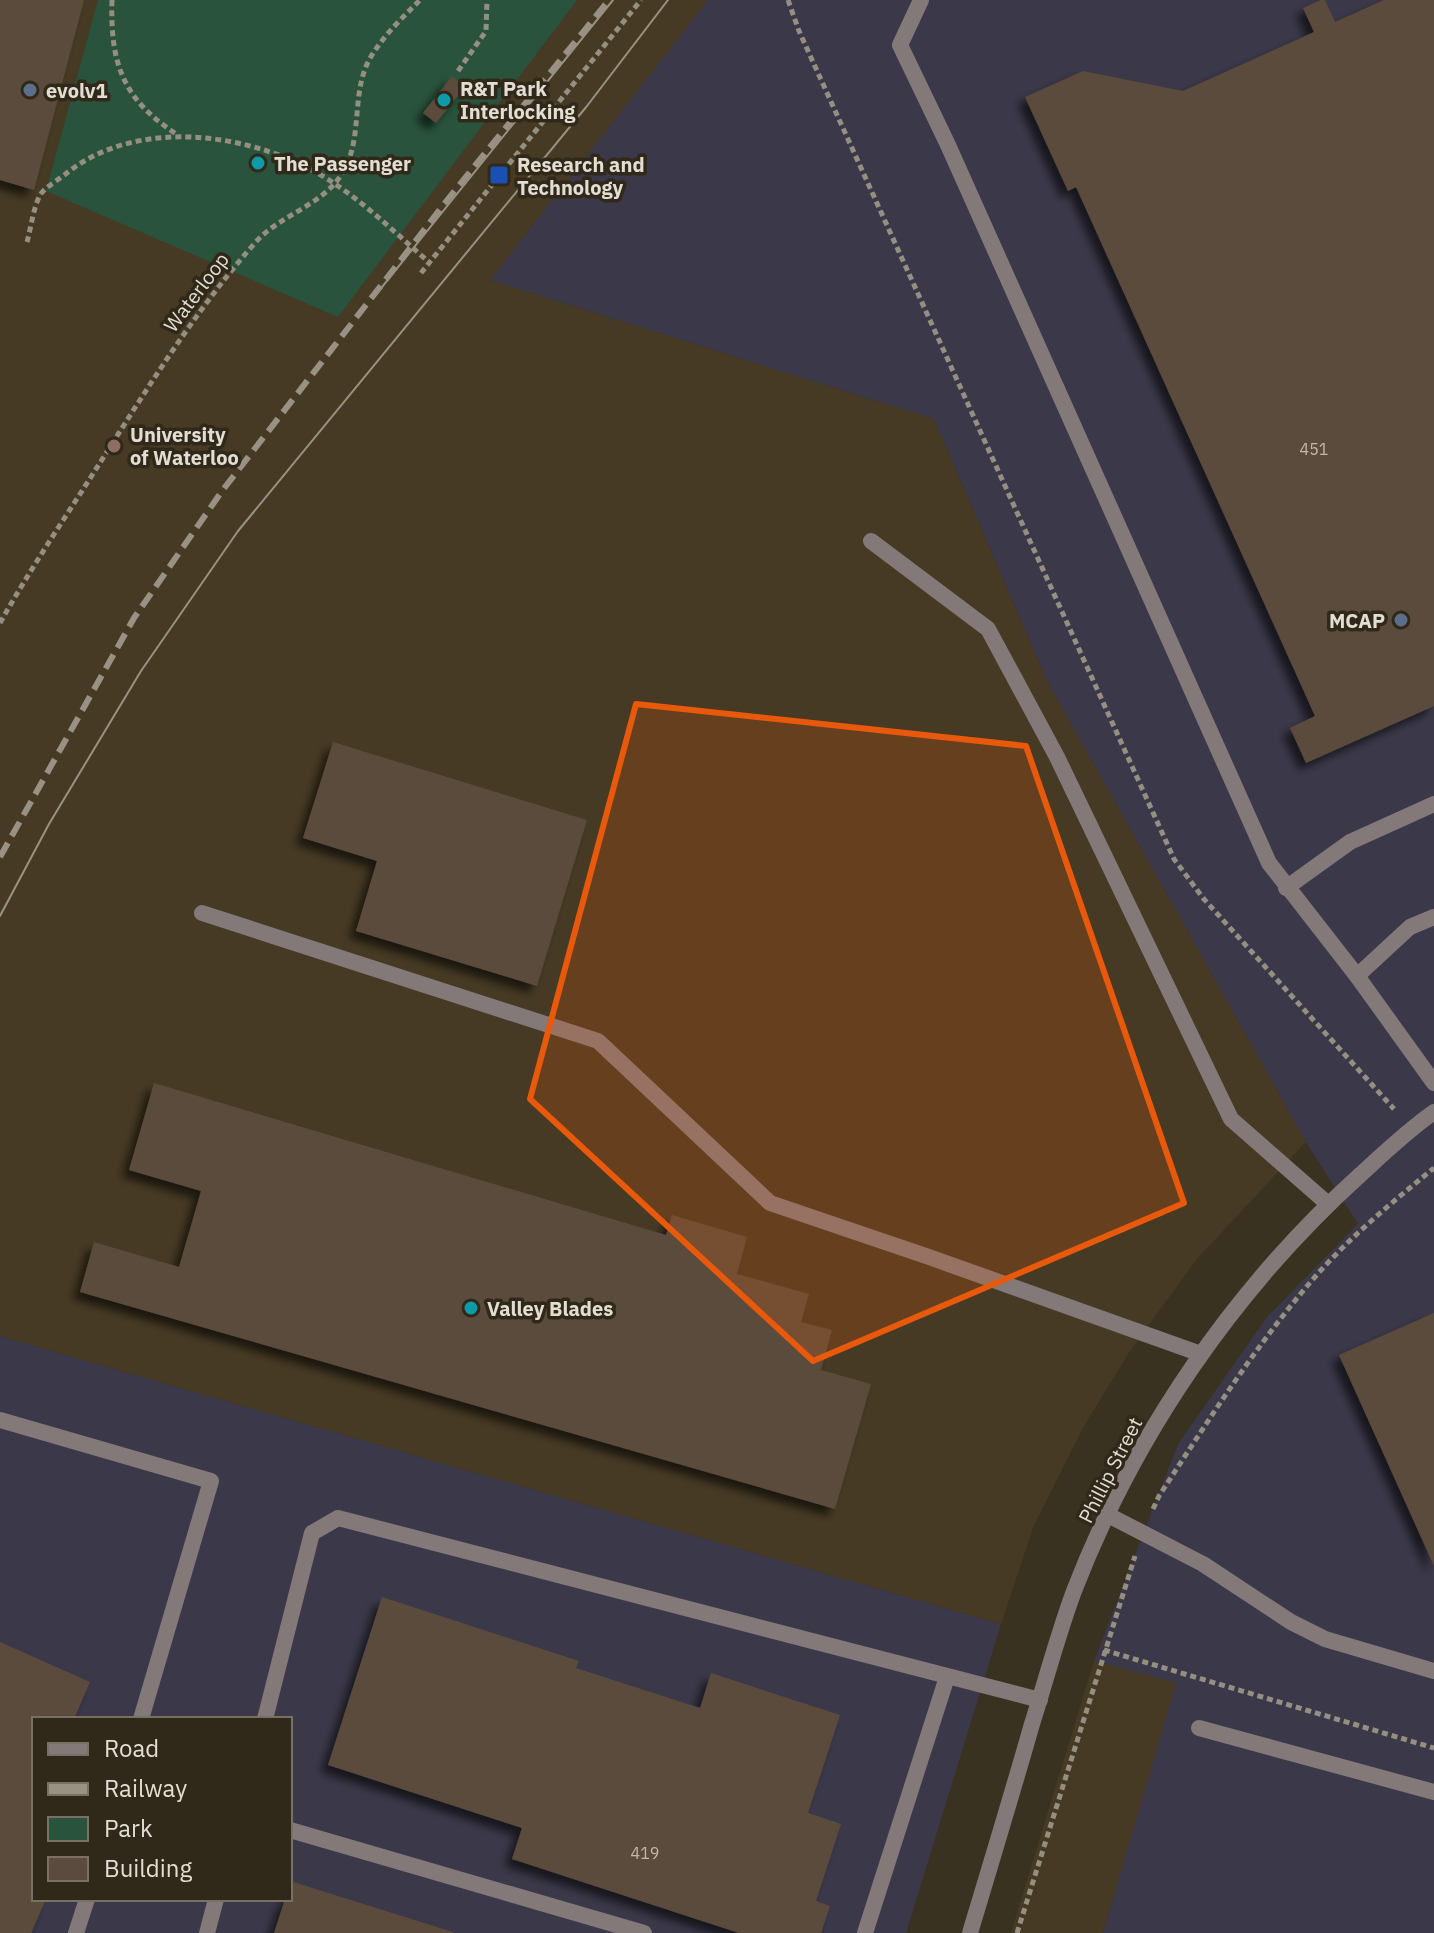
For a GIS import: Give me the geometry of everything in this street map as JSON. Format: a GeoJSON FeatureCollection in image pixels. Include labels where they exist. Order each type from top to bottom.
{"type":"FeatureCollection","features":[{"type":"Feature","properties":{"kind":"street"},"geometry":{"type":"LineString","coordinates":[[921,0],[900,45],[948,145],[1269,863],[1357,976],[1434,1083]]}},
{"type":"Feature","properties":{"kind":"street"},"geometry":{"type":"LineString","coordinates":[[871,541],[988,629],[1057,757],[1231,1119],[1328,1204]]}},
{"type":"Feature","properties":{"kind":"street"},"geometry":{"type":"LineString","coordinates":[[1286,888],[1350,842],[1434,804]]}},
{"type":"Feature","properties":{"kind":"street"},"geometry":{"type":"LineString","coordinates":[[202,913],[598,1041],[770,1203],[1201,1354]]}},
{"type":"Feature","properties":{"kind":"street"},"geometry":{"type":"LineString","coordinates":[[1357,976],[1410,927],[1434,917]]}},
{"type":"Feature","properties":{"kind":"street","name":"Phillip Street"},"geometry":{"type":"LineString","coordinates":[[970,1933],[1074,1591],[1146,1439],[1201,1354],[1287,1246],[1328,1204],[1434,1112]]}},
{"type":"Feature","properties":{"kind":"street"},"geometry":{"type":"LineString","coordinates":[[0,1420],[211,1481],[142,1717]]}},
{"type":"Feature","properties":{"kind":"street"},"geometry":{"type":"LineString","coordinates":[[1108,1515],[1203,1564],[1291,1622],[1325,1639],[1434,1671]]}},
{"type":"Feature","properties":{"kind":"street"},"geometry":{"type":"LineString","coordinates":[[266,1717],[312,1533],[338,1518],[1040,1700]]}},
{"type":"Feature","properties":{"kind":"street"},"geometry":{"type":"LineString","coordinates":[[865,1933],[947,1677]]}},
{"type":"Feature","properties":{"kind":"street"},"geometry":{"type":"LineString","coordinates":[[1199,1728],[1434,1792]]}},
{"type":"Feature","properties":{"kind":"street"},"geometry":{"type":"LineString","coordinates":[[292,1831],[644,1933]]}},
{"type":"Feature","properties":{"kind":"street"},"geometry":{"type":"LineString","coordinates":[[76,1933],[86,1901]]}},
{"type":"Feature","properties":{"kind":"street"},"geometry":{"type":"LineString","coordinates":[[207,1933],[215,1901]]}},
{"type":"Feature","properties":{"kind":"path"},"geometry":{"type":"LineString","coordinates":[[112,0],[111,36],[118,69],[135,98],[155,120],[179,136]]}},
{"type":"Feature","properties":{"kind":"path","name":"Waterloop"},"geometry":{"type":"LineString","coordinates":[[0,623],[162,366],[213,293],[257,240],[335,184],[353,151],[359,97],[369,61],[396,24],[420,0]]}},
{"type":"Feature","properties":{"kind":"path"},"geometry":{"type":"LineString","coordinates":[[458,71],[486,31],[487,0]]}},
{"type":"Feature","properties":{"kind":"path"},"geometry":{"type":"LineString","coordinates":[[421,273],[641,0]]}},
{"type":"Feature","properties":{"kind":"path"},"geometry":{"type":"LineString","coordinates":[[788,0],[1174,859],[1203,898],[1380,1091],[1391,1107]]}},
{"type":"Feature","properties":{"kind":"path"},"geometry":{"type":"LineString","coordinates":[[27,242],[41,194],[76,166],[115,148],[179,136],[259,147],[301,165],[368,206],[430,263]]}},
{"type":"Feature","properties":{"kind":"path"},"geometry":{"type":"LineString","coordinates":[[1104,1650],[1434,1748]]}},
{"type":"Feature","properties":{"kind":"highlighted area"},"geometry":{"type":"Polygon","coordinates":[[[636,704],[1026,746],[1184,1203],[813,1361],[530,1099],[636,704]]]}},
{"type":"Feature","properties":{"kind":"shaded area"},"geometry":{"type":"Polygon","coordinates":[[[0,0],[708,0],[490,280],[934,419],[1047,681],[1306,1142],[1196,1260],[1130,1351],[1084,1426],[1034,1525],[1001,1624],[0,1336],[0,0]]]}},
{"type":"Feature","properties":{"kind":"shaded area"},"geometry":{"type":"Polygon","coordinates":[[[708,0],[1434,0],[1434,1933],[1103,1933],[1175,1683],[1094,1661],[1178,1444],[1267,1317],[1358,1224],[1306,1142],[1047,681],[934,419],[490,280],[708,0]]]}},
{"type":"Feature","properties":{"kind":"shaded area"},"geometry":{"type":"Polygon","coordinates":[[[0,1336],[1001,1624],[906,1933],[0,1933],[0,1336]]]}},
{"type":"Feature","properties":{"kind":"shaded area"},"geometry":{"type":"Polygon","coordinates":[[[1094,1661],[1176,1683],[1103,1933],[1011,1933],[1094,1661]]]}},
{"type":"Feature","properties":{"kind":"green space"},"geometry":{"type":"Polygon","coordinates":[[[98,0],[577,0],[338,317],[46,191],[98,0]]]}},
{"type":"Feature","properties":{"kind":"building","name":"evolv1"},"geometry":{"type":"Polygon","coordinates":[[[0,0],[84,0],[34,190],[0,180],[0,0]]]}},
{"type":"Feature","properties":{"kind":"building"},"geometry":{"type":"Polygon","coordinates":[[[1325,0],[1335,22],[1384,0],[1434,0],[1434,706],[1306,763],[1290,728],[1315,716],[1076,187],[1068,191],[1025,97],[1083,71],[1183,91],[1314,32],[1303,8],[1325,0]]]}},
{"type":"Feature","properties":{"kind":"building","name":"R&T Park Interlocking"},"geometry":{"type":"Polygon","coordinates":[[[452,76],[465,87],[436,123],[423,113],[452,76]]]}},
{"type":"Feature","properties":{"kind":"building"},"geometry":{"type":"Polygon","coordinates":[[[333,742],[587,820],[537,986],[356,931],[377,861],[303,838],[333,742]]]}},
{"type":"Feature","properties":{"kind":"building","name":"Valley Blades"},"geometry":{"type":"Polygon","coordinates":[[[154,1083],[666,1235],[672,1215],[747,1237],[737,1274],[809,1294],[801,1322],[832,1330],[821,1370],[871,1384],[835,1509],[80,1292],[94,1242],[179,1267],[201,1191],[129,1170],[154,1083]]]}},
{"type":"Feature","properties":{"kind":"building"},"geometry":{"type":"Polygon","coordinates":[[[1434,1313],[1434,1566],[1339,1355],[1434,1313]]]}},
{"type":"Feature","properties":{"kind":"building"},"geometry":{"type":"Polygon","coordinates":[[[382,1597],[579,1661],[576,1668],[700,1708],[711,1673],[840,1715],[808,1813],[841,1824],[816,1901],[830,1906],[821,1933],[739,1933],[512,1859],[522,1828],[328,1765],[382,1597]]]}},
{"type":"Feature","properties":{"kind":"building"},"geometry":{"type":"Polygon","coordinates":[[[0,1642],[90,1682],[75,1717],[32,1717],[32,1901],[45,1901],[31,1933],[0,1933],[0,1642]]]}},
{"type":"Feature","properties":{"kind":"building"},"geometry":{"type":"Polygon","coordinates":[[[292,1882],[453,1932],[453,1933],[274,1933],[284,1901],[292,1901],[292,1882]]]}},
{"type":"Feature","properties":{"kind":"tram line"},"geometry":{"type":"LineString","coordinates":[[378,292],[613,0]]}},
{"type":"Feature","properties":{"kind":"tram line"},"geometry":{"type":"LineString","coordinates":[[0,916],[49,824],[141,671],[238,531],[587,106],[668,0]]}},
{"type":"Feature","properties":{"kind":"railway"},"geometry":{"type":"LineString","coordinates":[[0,857],[134,618],[222,491],[448,199],[609,0]]}},
{"type":"Feature","properties":{"kind":"place","name":"evolv1"},"geometry":{"type":"Point","coordinates":[30,90]}},
{"type":"Feature","properties":{"kind":"place","name":"R&T Park Interlocking"},"geometry":{"type":"Point","coordinates":[444,100]}},
{"type":"Feature","properties":{"kind":"place","name":"The Passenger"},"geometry":{"type":"Point","coordinates":[258,163]}},
{"type":"Feature","properties":{"kind":"place","name":"Research and Technology"},"geometry":{"type":"Point","coordinates":[499,175]}},
{"type":"Feature","properties":{"kind":"place","name":"University of Waterloo"},"geometry":{"type":"Point","coordinates":[114,446]}},
{"type":"Feature","properties":{"kind":"place","name":"MCAP"},"geometry":{"type":"Point","coordinates":[1401,620]}},
{"type":"Feature","properties":{"kind":"place","name":"Valley Blades"},"geometry":{"type":"Point","coordinates":[471,1308]}}]}
